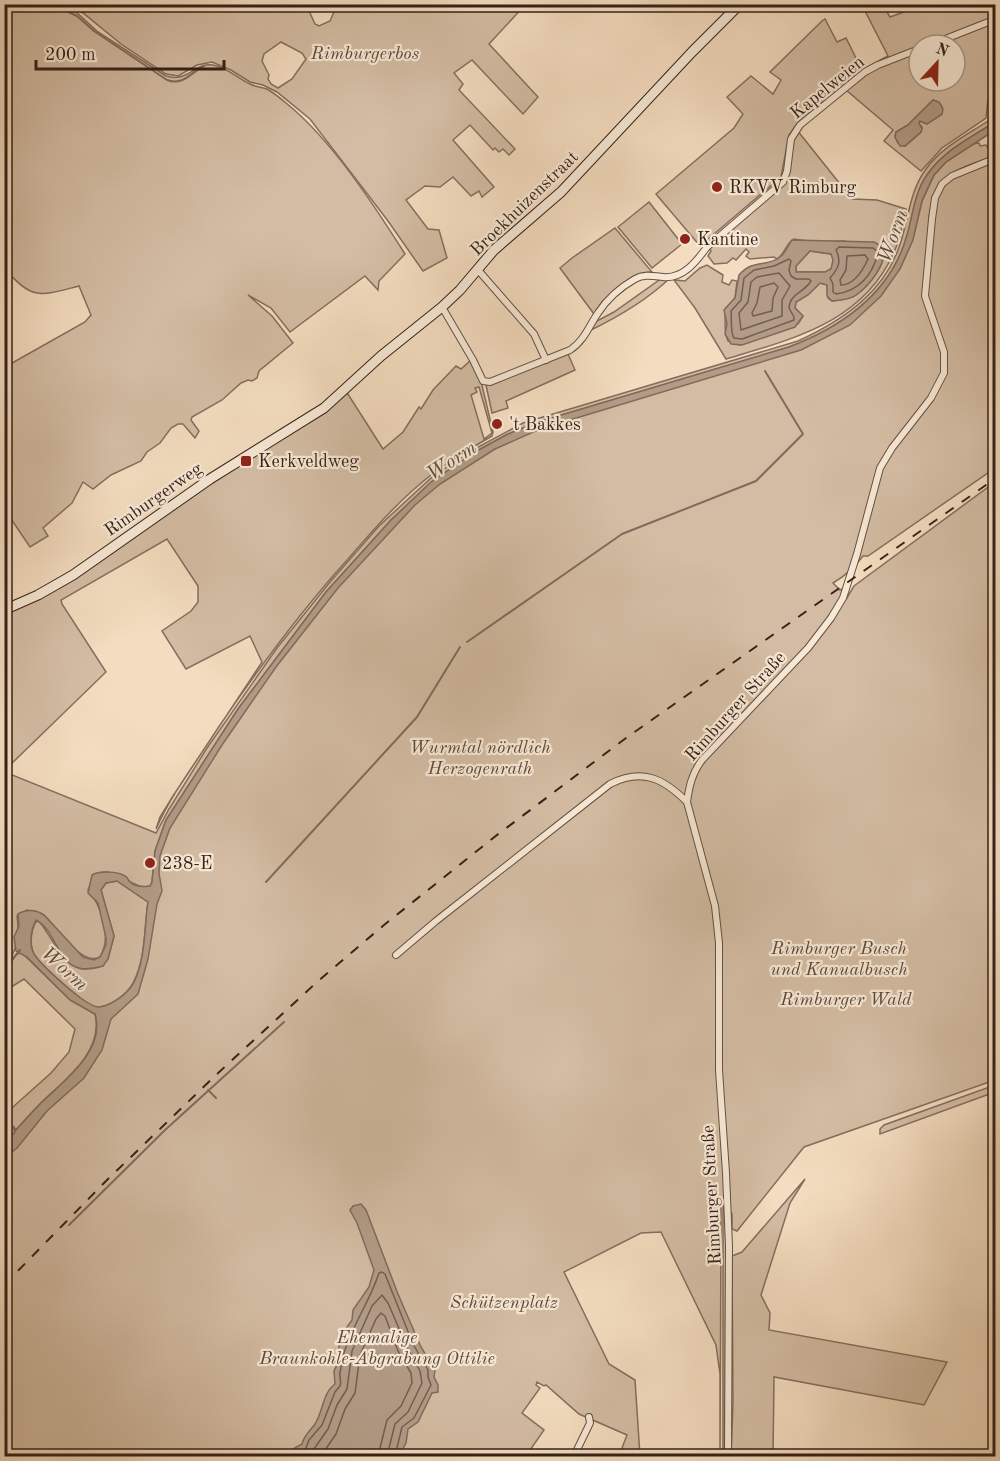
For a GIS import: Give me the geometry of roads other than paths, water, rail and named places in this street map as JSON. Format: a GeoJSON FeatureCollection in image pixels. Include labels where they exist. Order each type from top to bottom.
{"type":"FeatureCollection","features":[{"type":"Feature","properties":{"kind":"street","name":"Broekhuizenstraat"},"geometry":{"type":"LineString","coordinates":[[318,412],[381,356],[442,307],[494,250],[561,192],[740,4]]}},
{"type":"Feature","properties":{"kind":"street"},"geometry":{"type":"LineString","coordinates":[[960,33],[996,19]]}},
{"type":"Feature","properties":{"kind":"street","name":"Kapelweien"},"geometry":{"type":"LineString","coordinates":[[442,307],[483,381],[489,382],[576,346],[609,300],[636,278],[647,275],[670,277],[686,270],[700,259],[707,247],[783,182],[787,171],[791,139],[800,124],[865,72],[907,54]]}},
{"type":"Feature","properties":{"kind":"street","name":"Rimburger Straße"},"geometry":{"type":"LineString","coordinates":[[728,1456],[729,1246],[719,1070],[719,943],[715,906],[687,802],[690,783],[696,767],[808,648],[843,598],[880,468],[892,448],[931,398],[944,373],[944,352],[925,296],[935,198],[942,184],[952,176],[996,158]]}},
{"type":"Feature","properties":{"kind":"street"},"geometry":{"type":"LineString","coordinates":[[478,270],[534,334],[546,360]]}},
{"type":"Feature","properties":{"kind":"street","name":"Rimburgerweg"},"geometry":{"type":"LineString","coordinates":[[4,610],[38,595],[73,575],[210,479],[318,412]]}},
{"type":"Feature","properties":{"kind":"street"},"geometry":{"type":"LineString","coordinates":[[396,955],[444,914],[610,784],[628,776],[645,776],[668,785],[687,802]]}},
{"type":"Feature","properties":{"kind":"street"},"geometry":{"type":"LineString","coordinates":[[574,1456],[590,1423],[589,1417]]}},
{"type":"Feature","properties":{"kind":"water"},"geometry":{"type":"Polygon","coordinates":[[[933,100],[939,102],[943,109],[942,114],[927,124],[920,121],[921,132],[905,146],[900,146],[895,137],[896,132],[908,125],[933,100]]]}},
{"type":"Feature","properties":{"kind":"water"},"geometry":{"type":"Polygon","coordinates":[[[995,122],[995,130],[946,162],[934,175],[922,201],[913,240],[900,269],[881,296],[850,325],[801,350],[540,429],[495,449],[440,484],[415,505],[338,588],[276,667],[222,745],[170,828],[160,856],[159,873],[162,891],[157,904],[148,959],[138,994],[111,1019],[102,1050],[84,1078],[47,1111],[17,1148],[5,1158],[5,1143],[15,1132],[13,1126],[16,1130],[72,1074],[89,1052],[95,1040],[97,1027],[95,1014],[70,1000],[27,957],[16,951],[14,937],[19,926],[18,914],[24,911],[39,912],[83,957],[94,960],[100,957],[106,945],[106,938],[98,903],[88,893],[92,875],[104,872],[118,873],[135,885],[150,886],[155,851],[166,820],[238,709],[326,592],[391,520],[431,482],[475,452],[508,434],[538,422],[789,347],[809,339],[845,318],[877,291],[900,256],[917,197],[927,175],[950,151],[995,122]],[[117,881],[106,883],[101,890],[114,936],[108,959],[103,966],[87,969],[76,967],[68,962],[51,935],[36,920],[31,936],[33,952],[53,974],[84,1000],[99,1007],[109,1004],[127,992],[137,975],[142,954],[148,902],[117,881]]]}},
{"type":"Feature","properties":{"kind":"water"},"geometry":{"type":"Polygon","coordinates":[[[792,240],[874,242],[883,247],[883,260],[876,274],[854,297],[832,301],[827,296],[827,285],[820,283],[808,295],[796,302],[795,308],[803,316],[795,327],[742,345],[731,344],[725,334],[727,324],[724,310],[735,298],[739,275],[750,267],[780,257],[792,240]],[[810,251],[796,266],[796,272],[825,272],[831,269],[833,260],[831,254],[810,251]]]}},
{"type":"Feature","properties":{"kind":"water"},"geometry":{"type":"Polygon","coordinates":[[[361,1204],[366,1210],[421,1347],[435,1370],[434,1377],[438,1385],[438,1392],[432,1393],[418,1422],[408,1429],[406,1443],[399,1456],[288,1456],[291,1450],[302,1444],[318,1419],[328,1392],[335,1384],[334,1371],[339,1346],[352,1320],[353,1310],[369,1287],[374,1270],[350,1210],[353,1206],[361,1204]]]}},
{"type":"Feature","properties":{"kind":"waterway"},"geometry":{"type":"LineString","coordinates":[[51,4],[77,16],[94,31],[167,80],[183,80],[204,66]]}},
{"type":"Feature","properties":{"kind":"waterway"},"geometry":{"type":"LineString","coordinates":[[467,642],[622,534],[756,481],[803,434],[765,371]]}},
{"type":"Feature","properties":{"kind":"waterway"},"geometry":{"type":"LineString","coordinates":[[266,882],[417,717],[460,647]]}},
{"type":"Feature","properties":{"kind":"waterway"},"geometry":{"type":"LineString","coordinates":[[4,969],[20,950]]}},
{"type":"Feature","properties":{"kind":"waterway"},"geometry":{"type":"LineString","coordinates":[[69,1225],[165,1130],[284,1022]]}},
{"type":"Feature","properties":{"kind":"waterway"},"geometry":{"type":"LineString","coordinates":[[208,1090],[216,1098]]}},
{"type":"Feature","properties":{"kind":"railway"},"geometry":{"type":"LineString","coordinates":[[4,1285],[107,1180],[217,1074],[317,982],[384,925],[497,835],[626,738],[996,478]]}},
{"type":"Feature","properties":{"kind":"place","name":"RKVV Rimburg"},"geometry":{"type":"Point","coordinates":[717,187]}},
{"type":"Feature","properties":{"kind":"place","name":"Kantine"},"geometry":{"type":"Point","coordinates":[685,239]}},
{"type":"Feature","properties":{"kind":"place","name":"'t Bakkes"},"geometry":{"type":"Point","coordinates":[497,424]}},
{"type":"Feature","properties":{"kind":"place","name":"Kerkveldweg"},"geometry":{"type":"Point","coordinates":[246,461]}},
{"type":"Feature","properties":{"kind":"place","name":"238-E"},"geometry":{"type":"Point","coordinates":[150,863]}},
{"type":"Feature","properties":{"kind":"park label","name":"Rimburgerbos"},"geometry":{"type":"Point","coordinates":[365,53]}},
{"type":"Feature","properties":{"kind":"park label","name":"Wurmtal nördlich Herzogenrath"},"geometry":{"type":"Point","coordinates":[480,757]}},
{"type":"Feature","properties":{"kind":"park label","name":"Rimburger Busch und Kanualbusch"},"geometry":{"type":"Point","coordinates":[839,958]}},
{"type":"Feature","properties":{"kind":"park label","name":"Rimburger Wald"},"geometry":{"type":"Point","coordinates":[846,999]}},
{"type":"Feature","properties":{"kind":"park label","name":"Schützenplatz"},"geometry":{"type":"Point","coordinates":[504,1302]}},
{"type":"Feature","properties":{"kind":"park label","name":"Ehemalige Braunkohle-Abgrabung Ottilie"},"geometry":{"type":"Point","coordinates":[377,1347]}},
{"type":"Feature","properties":{"kind":"water label","name":"Worm"},"geometry":{"type":"Point","coordinates":[892,236]}},
{"type":"Feature","properties":{"kind":"water label","name":"Worm"},"geometry":{"type":"Point","coordinates":[451,460]}},
{"type":"Feature","properties":{"kind":"water label","name":"Worm"},"geometry":{"type":"Point","coordinates":[65,968]}}]}
